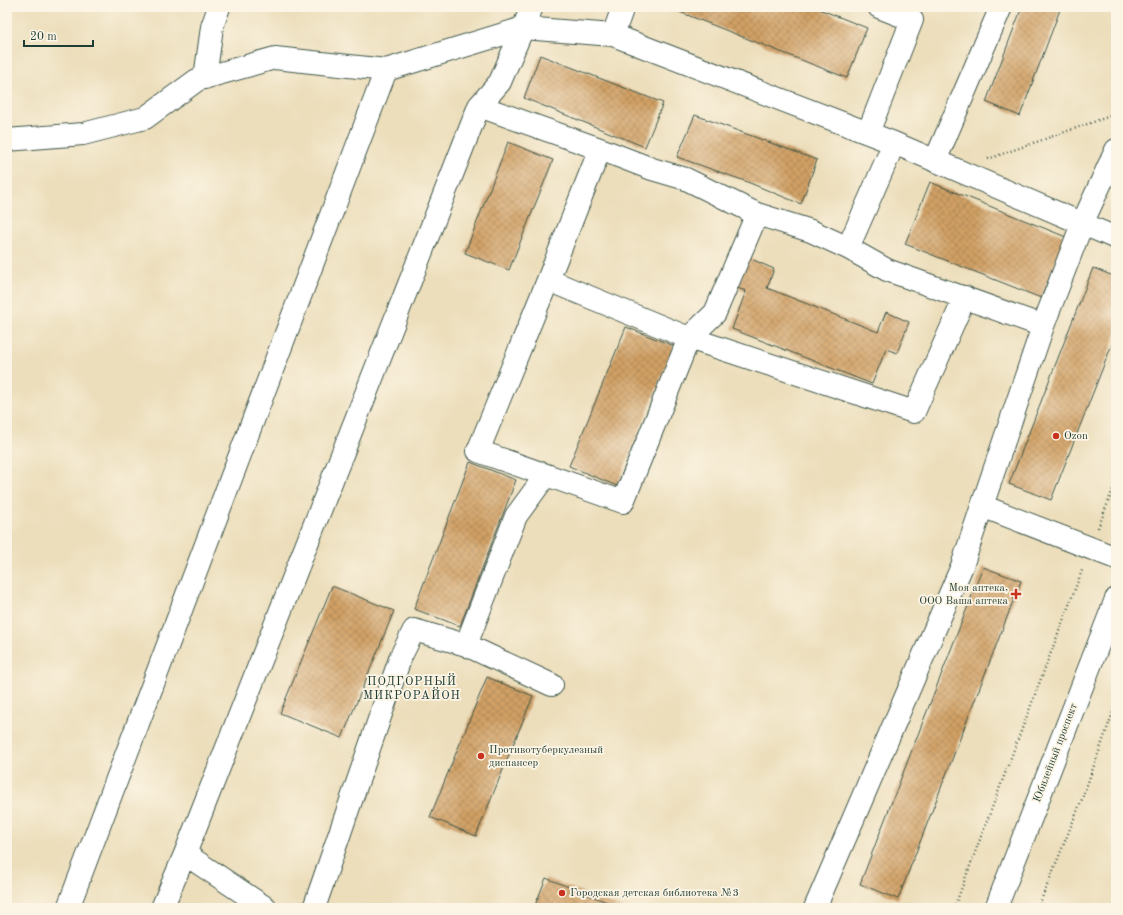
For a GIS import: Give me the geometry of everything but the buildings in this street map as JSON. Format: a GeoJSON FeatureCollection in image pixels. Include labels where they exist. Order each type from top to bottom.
{"type":"FeatureCollection","features":[{"type":"Feature","properties":{"kind":"street"},"geometry":{"type":"LineString","coordinates":[[205,78],[212,26],[219,7]]}},
{"type":"Feature","properties":{"kind":"street"},"geometry":{"type":"LineString","coordinates":[[162,908],[186,854],[479,106],[500,82],[532,7]]}},
{"type":"Feature","properties":{"kind":"street"},"geometry":{"type":"LineString","coordinates":[[613,35],[624,7]]}},
{"type":"Feature","properties":{"kind":"street"},"geometry":{"type":"LineString","coordinates":[[868,133],[912,20],[879,7]]}},
{"type":"Feature","properties":{"kind":"street"},"geometry":{"type":"LineString","coordinates":[[935,161],[1001,7]]}},
{"type":"Feature","properties":{"kind":"street"},"geometry":{"type":"LineString","coordinates":[[7,140],[83,134],[145,118],[197,80],[275,58],[386,70],[523,28],[613,35],[894,143],[1116,238]]}},
{"type":"Feature","properties":{"kind":"street"},"geometry":{"type":"LineString","coordinates":[[68,908],[386,70]]}},
{"type":"Feature","properties":{"kind":"street"},"geometry":{"type":"LineString","coordinates":[[479,106],[652,169],[686,179],[757,214],[811,231],[848,248],[887,270],[1043,326]]}},
{"type":"Feature","properties":{"kind":"street"},"geometry":{"type":"LineString","coordinates":[[848,248],[894,143]]}},
{"type":"Feature","properties":{"kind":"street"},"geometry":{"type":"LineString","coordinates":[[600,149],[478,451],[624,502],[689,338],[715,313],[757,214]]}},
{"type":"Feature","properties":{"kind":"street"},"geometry":{"type":"LineString","coordinates":[[815,908],[962,566],[1043,326],[1082,224],[1116,150]]}},
{"type":"Feature","properties":{"kind":"street"},"geometry":{"type":"LineString","coordinates":[[548,280],[689,338],[914,412],[965,297]]}},
{"type":"Feature","properties":{"kind":"street"},"geometry":{"type":"LineString","coordinates":[[466,645],[516,516],[546,475]]}},
{"type":"Feature","properties":{"kind":"street"},"geometry":{"type":"LineString","coordinates":[[982,506],[1116,558]]}},
{"type":"Feature","properties":{"kind":"street","name":"Юбилейный проспект"},"geometry":{"type":"LineString","coordinates":[[996,908],[1116,599]]}},
{"type":"Feature","properties":{"kind":"street"},"geometry":{"type":"LineString","coordinates":[[314,908],[401,656],[414,630],[466,645],[552,685]]}},
{"type":"Feature","properties":{"kind":"street"},"geometry":{"type":"LineString","coordinates":[[186,854],[266,908]]}},
{"type":"Feature","properties":{"kind":"path"},"geometry":{"type":"LineString","coordinates":[[955,170],[1116,114]]}},
{"type":"Feature","properties":{"kind":"path"},"geometry":{"type":"LineString","coordinates":[[954,908],[1116,482]]}},
{"type":"Feature","properties":{"kind":"path"},"geometry":{"type":"LineString","coordinates":[[1038,908],[1082,799],[1116,704]]}},
{"type":"Feature","properties":{"kind":"place","name":"Ozon"},"geometry":{"type":"Point","coordinates":[1056,436]}},
{"type":"Feature","properties":{"kind":"place","name":"Моя аптека, ООО Ваша аптека"},"geometry":{"type":"Point","coordinates":[1016,594]}},
{"type":"Feature","properties":{"kind":"place","name":"Противотуберкулезный диспансер"},"geometry":{"type":"Point","coordinates":[481,756]}},
{"type":"Feature","properties":{"kind":"place","name":"Городская детская библиотека №3"},"geometry":{"type":"Point","coordinates":[562,893]}},
{"type":"Feature","properties":{"kind":"district","name":"ПОДГОРНЫЙ МИКРОРАЙОН"},"geometry":{"type":"Point","coordinates":[412,689]}}]}
